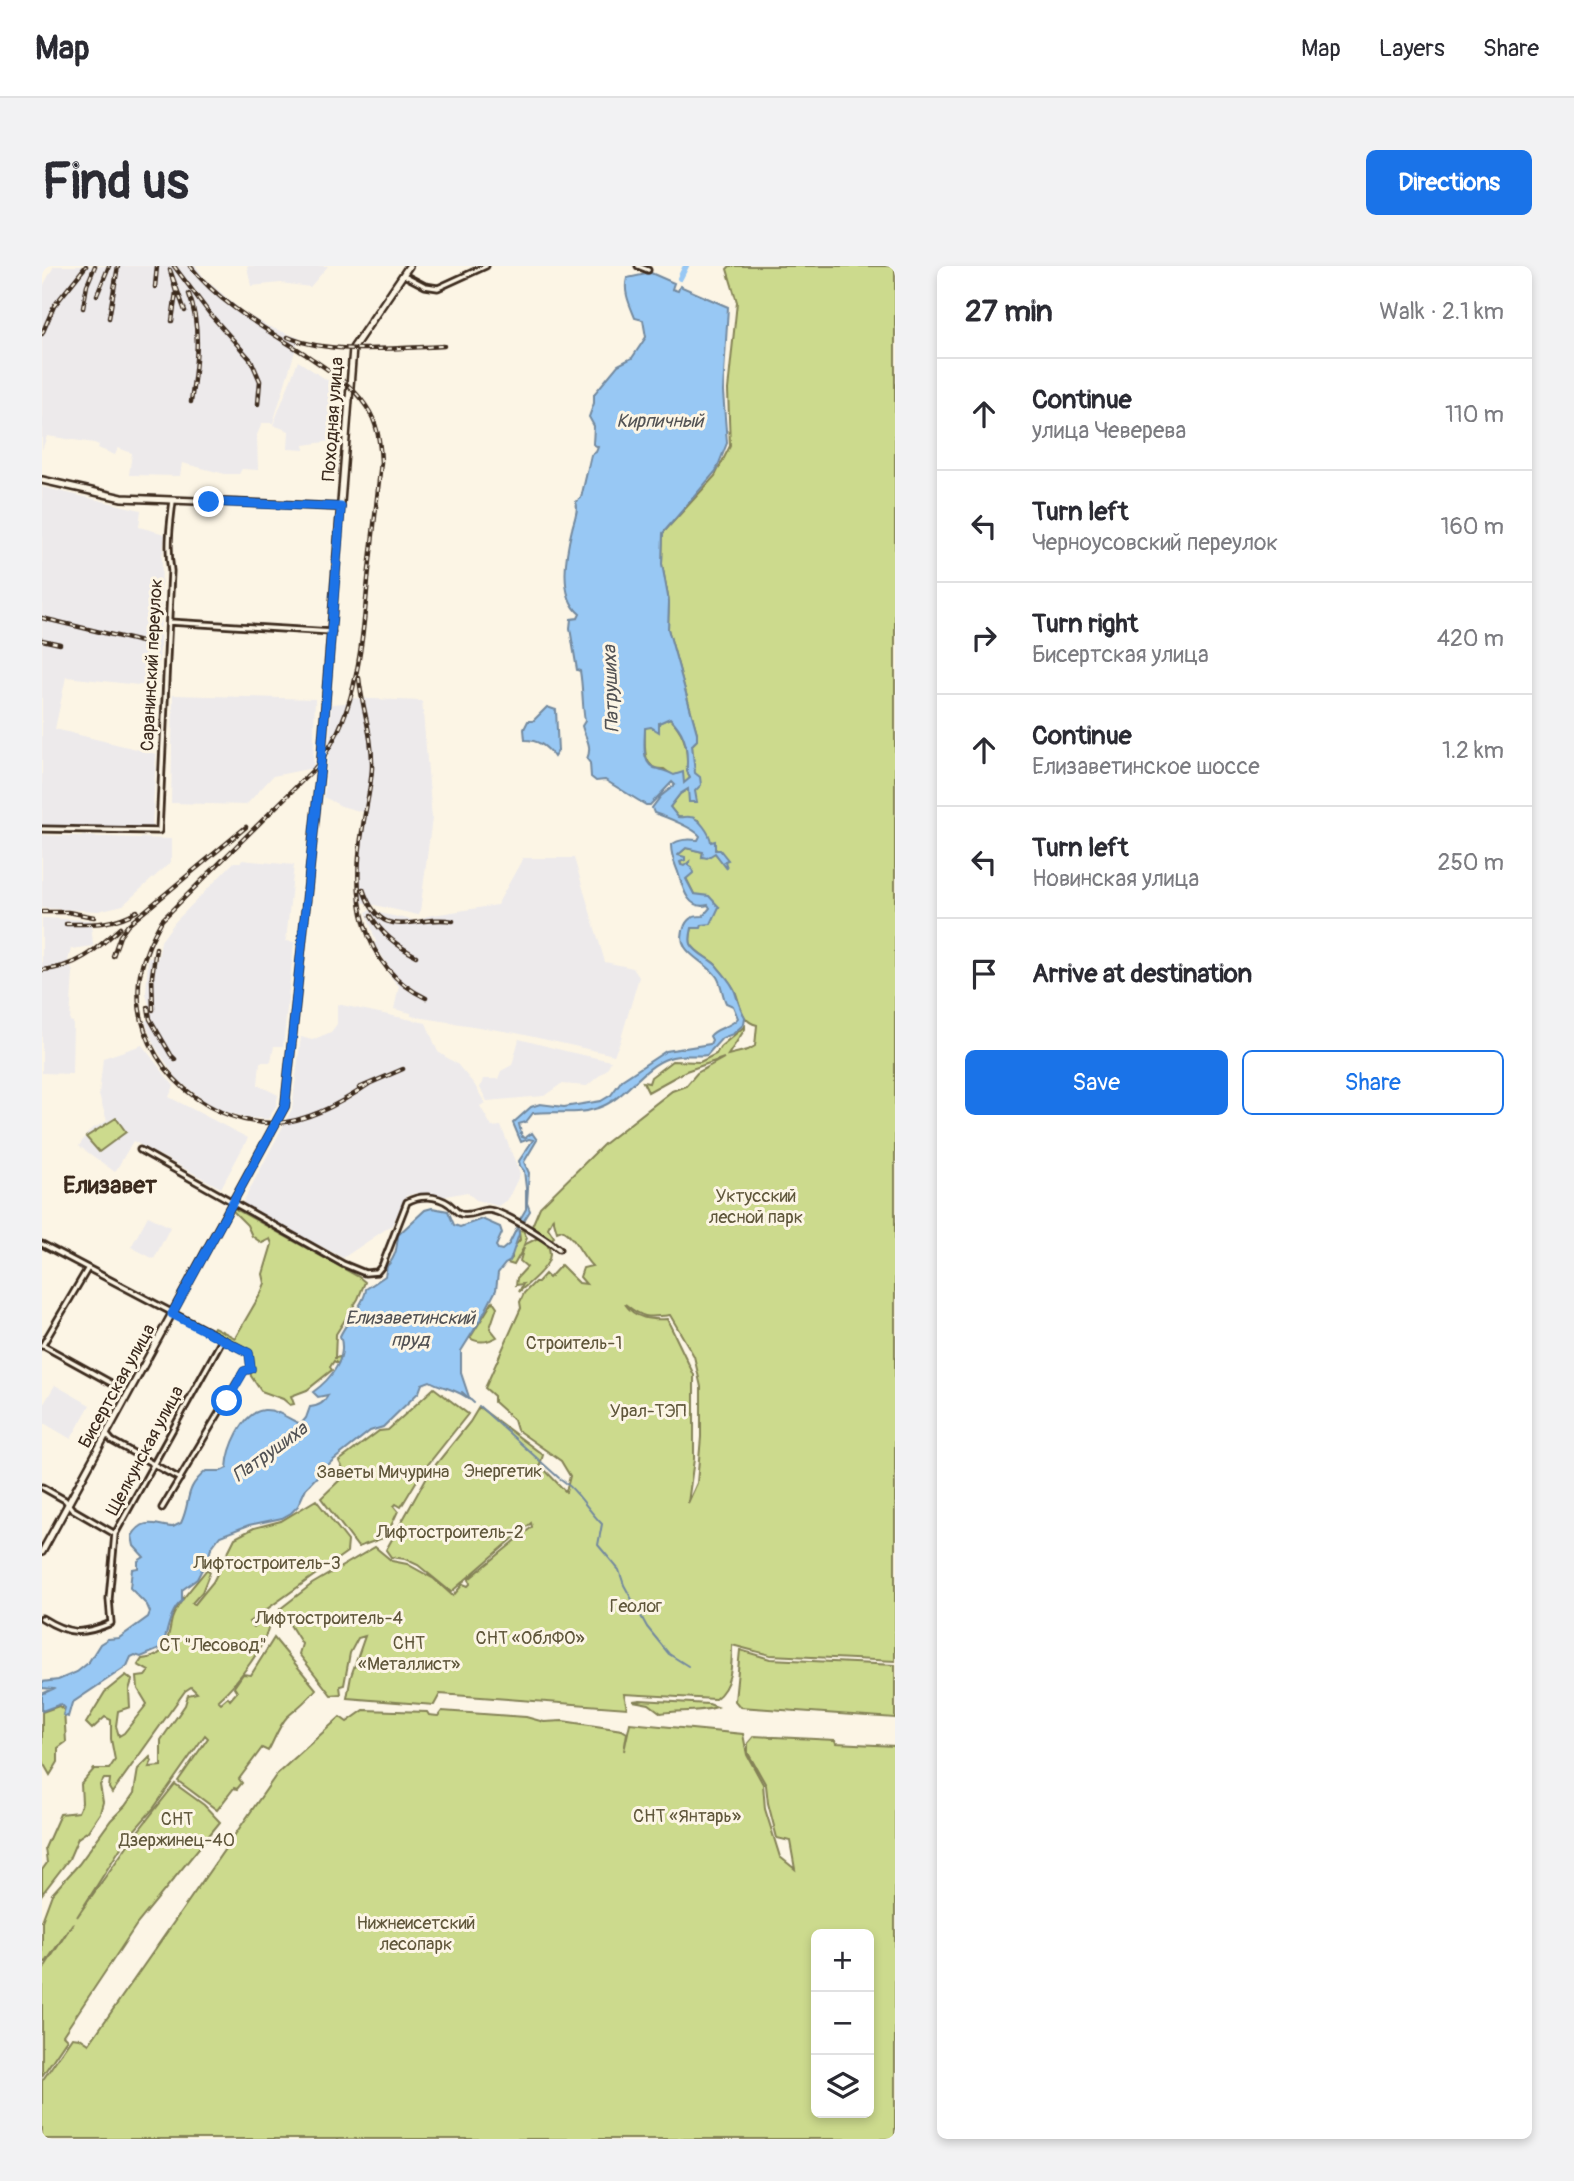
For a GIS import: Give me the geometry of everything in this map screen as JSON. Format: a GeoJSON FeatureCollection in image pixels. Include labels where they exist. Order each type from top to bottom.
{"type":"FeatureCollection","features":[{"type":"Feature","properties":{"kind":"main road","name":"Походная улица"},"geometry":{"type":"LineString","coordinates":[[332,632],[353,348],[409,266]]}},
{"type":"Feature","properties":{"kind":"main road"},"geometry":{"type":"LineString","coordinates":[[42,480],[121,498],[341,507]]}},
{"type":"Feature","properties":{"kind":"main road","name":"Бисертская улица"},"geometry":{"type":"LineString","coordinates":[[42,1552],[285,1106],[332,632]]}},
{"type":"Feature","properties":{"kind":"street"},"geometry":{"type":"LineString","coordinates":[[404,275],[425,286],[439,288],[485,266]]}},
{"type":"Feature","properties":{"kind":"street"},"geometry":{"type":"LineString","coordinates":[[638,266],[648,270]]}},
{"type":"Feature","properties":{"kind":"street","name":"Саранинский переулок"},"geometry":{"type":"LineString","coordinates":[[42,829],[159,831],[173,501]]}},
{"type":"Feature","properties":{"kind":"street"},"geometry":{"type":"LineString","coordinates":[[169,622],[332,632]]}},
{"type":"Feature","properties":{"kind":"street"},"geometry":{"type":"LineString","coordinates":[[140,1150],[344,1264],[365,1273],[377,1272],[382,1266],[407,1202],[422,1197],[443,1201],[469,1215],[485,1210],[495,1211],[542,1235],[559,1249]]}},
{"type":"Feature","properties":{"kind":"street"},"geometry":{"type":"LineString","coordinates":[[42,1244],[249,1353],[251,1369],[244,1371],[162,1508]]}},
{"type":"Feature","properties":{"kind":"street"},"geometry":{"type":"LineString","coordinates":[[88,1268],[42,1345],[111,1383]]}},
{"type":"Feature","properties":{"kind":"street","name":"Щелкунская улица"},"geometry":{"type":"LineString","coordinates":[[42,1618],[72,1632],[89,1632],[111,1623],[109,1599],[115,1534],[222,1340]]}},
{"type":"Feature","properties":{"kind":"street"},"geometry":{"type":"LineString","coordinates":[[106,1434],[180,1479]]}},
{"type":"Feature","properties":{"kind":"street"},"geometry":{"type":"LineString","coordinates":[[42,1487],[69,1503],[72,1509],[115,1534]]}},
{"type":"Feature","properties":{"kind":"shaded area"},"geometry":{"type":"Polygon","coordinates":[[[54,266],[196,266],[204,278],[243,312],[267,326],[299,338],[273,423],[262,423],[257,435],[258,470],[242,469],[239,474],[225,474],[182,463],[180,476],[129,475],[132,453],[118,448],[115,455],[98,448],[99,445],[94,443],[47,436],[42,450],[42,288],[54,266]]]}},
{"type":"Feature","properties":{"kind":"shaded area"},"geometry":{"type":"Polygon","coordinates":[[[247,266],[328,266],[310,287],[281,283],[251,286],[247,266]]]}},
{"type":"Feature","properties":{"kind":"shaded area"},"geometry":{"type":"Polygon","coordinates":[[[298,361],[333,384],[332,441],[304,445],[305,450],[288,449],[289,431],[273,425],[298,361]]]}},
{"type":"Feature","properties":{"kind":"shaded area"},"geometry":{"type":"Polygon","coordinates":[[[42,487],[141,510],[139,527],[165,534],[157,687],[66,677],[55,729],[156,754],[152,829],[42,825],[42,487]]]}},
{"type":"Feature","properties":{"kind":"shaded area"},"geometry":{"type":"Polygon","coordinates":[[[173,695],[315,699],[313,768],[273,776],[246,805],[171,803],[173,695]]]}},
{"type":"Feature","properties":{"kind":"shaded area"},"geometry":{"type":"Polygon","coordinates":[[[349,698],[422,701],[432,818],[418,915],[357,901],[363,812],[341,806],[324,797],[331,704],[345,703],[349,698]]]}},
{"type":"Feature","properties":{"kind":"shaded area"},"geometry":{"type":"Polygon","coordinates":[[[42,835],[171,839],[171,862],[123,905],[98,911],[42,908],[42,835]]]}},
{"type":"Feature","properties":{"kind":"shaded area"},"geometry":{"type":"Polygon","coordinates":[[[523,858],[574,858],[605,962],[633,968],[639,977],[614,1055],[516,1033],[411,1016],[411,1013],[394,1009],[399,986],[388,974],[391,970],[374,944],[376,942],[366,912],[374,908],[379,913],[417,921],[427,916],[497,905],[523,858]]]}},
{"type":"Feature","properties":{"kind":"shaded area"},"geometry":{"type":"Polygon","coordinates":[[[241,860],[294,865],[286,941],[294,942],[283,1046],[274,1046],[271,1062],[260,1062],[258,1085],[278,1095],[276,1106],[268,1119],[248,1118],[213,1108],[177,1079],[154,1045],[145,1021],[152,1017],[146,994],[148,957],[158,958],[161,941],[175,922],[234,862],[241,860]]]}},
{"type":"Feature","properties":{"kind":"shaded area"},"geometry":{"type":"Polygon","coordinates":[[[42,918],[91,920],[93,946],[71,949],[68,961],[73,972],[70,1021],[73,1022],[72,1074],[42,1073],[42,918]]]}},
{"type":"Feature","properties":{"kind":"shaded area"},"geometry":{"type":"Polygon","coordinates":[[[337,1004],[426,1023],[438,1052],[457,1064],[474,1084],[485,1103],[480,1106],[492,1127],[501,1126],[520,1174],[508,1199],[498,1206],[476,1200],[467,1192],[441,1197],[416,1193],[406,1196],[392,1225],[343,1258],[242,1204],[292,1109],[301,1037],[312,1040],[331,1032],[337,1024],[337,1004]]]}},
{"type":"Feature","properties":{"kind":"shaded area"},"geometry":{"type":"Polygon","coordinates":[[[519,1039],[611,1061],[607,1069],[587,1086],[561,1084],[544,1096],[487,1101],[480,1088],[483,1079],[498,1079],[501,1071],[512,1065],[519,1039]]]}},
{"type":"Feature","properties":{"kind":"shaded area"},"geometry":{"type":"Polygon","coordinates":[[[142,1045],[174,1086],[169,1097],[248,1138],[221,1188],[133,1141],[115,1172],[79,1146],[90,1130],[107,1121],[99,1095],[103,1058],[142,1045]]]}},
{"type":"Feature","properties":{"kind":"shaded area"},"geometry":{"type":"Polygon","coordinates":[[[148,1216],[170,1227],[154,1259],[131,1247],[148,1216]]]}},
{"type":"Feature","properties":{"kind":"shaded area"},"geometry":{"type":"Polygon","coordinates":[[[55,1385],[90,1405],[71,1439],[42,1422],[42,1407],[55,1385]]]}},
{"type":"Feature","properties":{"kind":"green space","name":"Уктусский лесной парк"},"geometry":{"type":"Polygon","coordinates":[[[730,266],[895,266],[895,1661],[770,1655],[732,1645],[728,1682],[715,1699],[624,1694],[627,1708],[440,1694],[434,1705],[347,1698],[351,1676],[365,1636],[358,1638],[350,1653],[344,1685],[340,1686],[341,1694],[331,1695],[299,1654],[302,1644],[280,1609],[312,1584],[375,1547],[392,1561],[407,1564],[434,1579],[453,1596],[463,1584],[468,1586],[469,1579],[532,1527],[531,1523],[451,1592],[418,1565],[391,1557],[386,1550],[429,1473],[479,1407],[543,1455],[540,1465],[566,1492],[570,1476],[561,1461],[517,1430],[514,1420],[494,1402],[494,1396],[485,1388],[521,1308],[520,1302],[524,1293],[545,1274],[549,1278],[561,1265],[579,1283],[586,1284],[580,1277],[583,1268],[592,1266],[571,1237],[562,1230],[557,1232],[553,1218],[548,1228],[554,1237],[552,1239],[532,1226],[540,1207],[604,1144],[672,1091],[686,1086],[697,1073],[724,1058],[686,1071],[648,1092],[643,1082],[649,1083],[651,1077],[672,1061],[700,1062],[716,1054],[720,1047],[745,1026],[728,1055],[755,1046],[757,1025],[744,1016],[735,991],[715,964],[690,942],[692,928],[702,925],[719,907],[694,894],[686,878],[689,862],[684,867],[678,855],[686,848],[703,852],[702,857],[715,853],[725,865],[724,858],[712,845],[698,820],[678,817],[670,807],[680,794],[688,789],[695,791],[692,745],[697,740],[697,733],[668,629],[669,602],[662,564],[663,533],[715,476],[730,446],[728,390],[737,302],[727,269],[730,266]],[[625,1304],[634,1313],[644,1318],[667,1319],[694,1375],[694,1459],[688,1503],[697,1483],[701,1437],[701,1387],[694,1356],[670,1315],[645,1316],[625,1304]]]}},
{"type":"Feature","properties":{"kind":"green space"},"geometry":{"type":"Polygon","coordinates":[[[670,718],[685,742],[690,778],[684,784],[664,769],[651,766],[646,755],[645,728],[670,718]]]}},
{"type":"Feature","properties":{"kind":"green space"},"geometry":{"type":"Polygon","coordinates":[[[116,1118],[126,1132],[99,1152],[86,1137],[116,1118]]]}},
{"type":"Feature","properties":{"kind":"green space"},"geometry":{"type":"Polygon","coordinates":[[[234,1208],[365,1282],[358,1299],[336,1334],[335,1358],[340,1357],[340,1362],[338,1364],[334,1361],[330,1367],[332,1370],[307,1390],[291,1396],[294,1404],[290,1405],[283,1399],[261,1391],[251,1376],[247,1357],[250,1353],[245,1347],[212,1330],[214,1327],[235,1338],[265,1283],[263,1274],[272,1244],[270,1239],[262,1243],[252,1236],[247,1225],[232,1210],[234,1208]]]}},
{"type":"Feature","properties":{"kind":"green space"},"geometry":{"type":"Polygon","coordinates":[[[523,1230],[527,1238],[524,1245],[540,1237],[550,1252],[549,1259],[540,1273],[519,1292],[523,1284],[516,1285],[517,1278],[527,1267],[520,1261],[524,1247],[514,1265],[507,1263],[512,1258],[512,1249],[520,1240],[519,1231],[523,1230]]]}},
{"type":"Feature","properties":{"kind":"green space"},"geometry":{"type":"Polygon","coordinates":[[[493,1301],[497,1307],[490,1328],[497,1337],[484,1342],[470,1338],[493,1301]]]}},
{"type":"Feature","properties":{"kind":"green space","name":"Заветы Мичурина"},"geometry":{"type":"Polygon","coordinates":[[[434,1388],[468,1414],[422,1472],[401,1507],[396,1504],[394,1506],[398,1511],[386,1537],[358,1547],[321,1498],[346,1474],[339,1461],[379,1431],[388,1430],[434,1388]]]}},
{"type":"Feature","properties":{"kind":"green space"},"geometry":{"type":"Polygon","coordinates":[[[316,1500],[348,1541],[347,1552],[249,1622],[254,1627],[264,1619],[269,1620],[268,1630],[258,1652],[218,1700],[221,1703],[228,1697],[230,1700],[237,1692],[234,1687],[243,1674],[251,1675],[274,1638],[316,1689],[287,1717],[268,1751],[262,1748],[239,1779],[242,1783],[237,1789],[234,1788],[217,1810],[178,1781],[208,1738],[205,1735],[153,1809],[125,1841],[77,1917],[175,1784],[204,1805],[220,1822],[137,1924],[63,2035],[67,2039],[42,2076],[42,1971],[73,1923],[46,1962],[42,1961],[42,1921],[52,1894],[134,1793],[138,1769],[150,1757],[152,1761],[149,1767],[161,1766],[161,1740],[185,1705],[188,1695],[197,1693],[191,1687],[185,1691],[112,1793],[109,1788],[110,1779],[104,1779],[100,1785],[103,1802],[100,1813],[88,1831],[78,1838],[69,1859],[42,1894],[42,1870],[47,1863],[45,1848],[60,1814],[78,1812],[82,1803],[81,1784],[94,1769],[109,1769],[115,1760],[111,1720],[105,1717],[92,1729],[86,1723],[105,1692],[126,1675],[132,1680],[129,1690],[130,1707],[118,1711],[116,1726],[119,1736],[124,1733],[147,1704],[138,1689],[137,1677],[145,1676],[149,1671],[138,1665],[142,1659],[153,1657],[162,1651],[175,1612],[207,1569],[210,1572],[202,1592],[192,1603],[195,1604],[213,1582],[235,1538],[254,1528],[281,1521],[316,1500]]]}},
{"type":"Feature","properties":{"kind":"green space"},"geometry":{"type":"Polygon","coordinates":[[[740,1650],[770,1659],[895,1665],[895,1718],[740,1707],[735,1701],[740,1650]]]}},
{"type":"Feature","properties":{"kind":"green space"},"geometry":{"type":"Polygon","coordinates":[[[633,1701],[709,1704],[717,1707],[661,1713],[649,1704],[633,1701]]]}},
{"type":"Feature","properties":{"kind":"green space"},"geometry":{"type":"Polygon","coordinates":[[[59,1706],[64,1710],[66,1742],[58,1748],[58,1762],[50,1775],[42,1761],[42,1712],[59,1706]]]}},
{"type":"Feature","properties":{"kind":"green space","name":"Нижнеисетский лесопарк"},"geometry":{"type":"Polygon","coordinates":[[[364,1710],[427,1712],[429,1715],[438,1716],[442,1711],[526,1717],[544,1722],[563,1721],[622,1730],[627,1733],[624,1751],[630,1723],[743,1734],[747,1755],[763,1784],[765,1809],[780,1857],[795,1869],[790,1841],[777,1838],[766,1785],[748,1753],[748,1743],[754,1736],[895,1746],[895,2139],[42,2139],[42,2081],[72,2037],[80,2038],[89,2044],[277,1774],[340,1717],[347,1722],[364,1710]]]}},
{"type":"Feature","properties":{"kind":"water","name":"Кирпичный"},"geometry":{"type":"Polygon","coordinates":[[[651,273],[674,283],[672,289],[678,291],[680,286],[728,307],[723,392],[727,443],[716,471],[663,533],[662,564],[669,602],[668,629],[697,733],[697,740],[692,745],[695,773],[700,777],[701,785],[695,791],[697,802],[689,802],[688,789],[680,794],[670,807],[678,817],[693,818],[700,823],[711,842],[715,841],[715,850],[720,850],[728,860],[725,861],[727,869],[715,853],[707,858],[702,857],[703,852],[686,848],[678,855],[685,857],[685,860],[680,862],[681,865],[689,862],[692,868],[693,873],[686,879],[694,894],[709,896],[719,907],[711,924],[692,928],[690,942],[716,965],[729,981],[745,1017],[744,1024],[733,1034],[722,1038],[707,1055],[678,1056],[659,1062],[608,1104],[581,1112],[533,1113],[526,1122],[519,1124],[522,1137],[532,1133],[537,1140],[524,1162],[529,1173],[527,1203],[530,1211],[523,1222],[519,1221],[526,1209],[526,1188],[524,1171],[519,1161],[533,1140],[521,1142],[513,1123],[531,1107],[540,1104],[564,1107],[601,1101],[611,1095],[622,1080],[666,1051],[710,1044],[710,1036],[713,1033],[738,1018],[733,1006],[726,1003],[717,977],[686,949],[683,942],[682,935],[687,922],[697,916],[703,916],[710,908],[708,905],[701,906],[690,901],[681,883],[672,853],[671,845],[674,843],[698,840],[700,836],[673,820],[654,813],[652,808],[661,796],[675,785],[672,782],[650,805],[646,805],[605,780],[596,781],[591,777],[587,759],[589,746],[582,726],[585,721],[581,677],[580,671],[577,670],[570,628],[571,619],[578,618],[580,614],[573,606],[566,586],[566,562],[577,512],[576,502],[581,498],[591,455],[598,447],[593,444],[594,426],[589,417],[594,394],[618,365],[632,358],[646,337],[643,320],[635,318],[629,303],[627,278],[651,273]],[[670,718],[659,723],[659,732],[651,727],[645,728],[646,758],[652,767],[674,775],[683,772],[684,783],[690,778],[686,748],[681,732],[670,718]]]}},
{"type":"Feature","properties":{"kind":"water"},"geometry":{"type":"Polygon","coordinates":[[[547,707],[556,710],[558,751],[554,757],[542,744],[525,740],[524,729],[528,721],[533,721],[547,707]]]}},
{"type":"Feature","properties":{"kind":"water","name":"Елизаветинский пруд"},"geometry":{"type":"Polygon","coordinates":[[[432,1208],[448,1211],[454,1225],[460,1227],[482,1219],[500,1227],[502,1233],[496,1246],[502,1250],[509,1244],[518,1226],[519,1234],[510,1261],[498,1273],[496,1290],[461,1351],[461,1373],[470,1400],[430,1381],[422,1384],[419,1392],[383,1427],[370,1431],[331,1462],[306,1488],[298,1506],[291,1513],[220,1536],[211,1548],[197,1579],[182,1590],[182,1601],[172,1616],[162,1648],[141,1657],[131,1657],[127,1666],[72,1703],[68,1717],[63,1715],[65,1708],[61,1704],[42,1711],[42,1694],[53,1689],[42,1688],[42,1682],[58,1680],[77,1672],[88,1663],[100,1644],[108,1639],[119,1638],[148,1617],[150,1612],[147,1605],[130,1588],[132,1569],[138,1568],[138,1561],[144,1557],[134,1546],[132,1536],[146,1524],[173,1527],[181,1523],[194,1484],[206,1471],[221,1471],[227,1468],[230,1451],[238,1433],[256,1412],[274,1411],[301,1424],[310,1407],[325,1400],[328,1395],[318,1397],[313,1392],[332,1374],[340,1360],[340,1336],[366,1289],[385,1276],[395,1252],[398,1235],[425,1210],[432,1208]]]}},
{"type":"Feature","properties":{"kind":"waterway","name":"Патрушиха"},"geometry":{"type":"LineString","coordinates":[[680,278],[686,266]]}},
{"type":"Feature","properties":{"kind":"waterway"},"geometry":{"type":"LineString","coordinates":[[462,1392],[474,1403]]}},
{"type":"Feature","properties":{"kind":"waterway"},"geometry":{"type":"LineString","coordinates":[[479,1406],[571,1487],[602,1524],[598,1545],[619,1570],[624,1585],[647,1627],[669,1654],[688,1666]]}},
{"type":"Feature","properties":{"kind":"railway"},"geometry":{"type":"LineString","coordinates":[[42,334],[54,306],[86,266]]}},
{"type":"Feature","properties":{"kind":"railway"},"geometry":{"type":"LineString","coordinates":[[83,308],[87,285],[95,266]]}},
{"type":"Feature","properties":{"kind":"railway"},"geometry":{"type":"LineString","coordinates":[[97,295],[109,266]]}},
{"type":"Feature","properties":{"kind":"railway"},"geometry":{"type":"LineString","coordinates":[[109,318],[118,266]]}},
{"type":"Feature","properties":{"kind":"railway"},"geometry":{"type":"LineString","coordinates":[[155,287],[157,266]]}},
{"type":"Feature","properties":{"kind":"railway"},"geometry":{"type":"LineString","coordinates":[[174,266],[210,314],[251,360],[260,381],[258,404]]}},
{"type":"Feature","properties":{"kind":"railway"},"geometry":{"type":"LineString","coordinates":[[190,266],[229,304],[330,371],[353,390],[366,406],[376,426],[381,462],[361,648],[350,700],[341,725],[314,769],[162,920],[149,946],[140,974],[139,1003],[145,1031],[157,1056],[174,1079],[196,1098],[221,1112],[248,1121],[277,1123],[301,1119],[337,1104],[369,1084]]}},
{"type":"Feature","properties":{"kind":"railway"},"geometry":{"type":"LineString","coordinates":[[172,321],[176,292],[170,270],[185,311]]}},
{"type":"Feature","properties":{"kind":"railway"},"geometry":{"type":"LineString","coordinates":[[189,294],[197,334],[191,402]]}},
{"type":"Feature","properties":{"kind":"railway"},"geometry":{"type":"LineString","coordinates":[[288,337],[305,343],[344,348],[444,346]]}},
{"type":"Feature","properties":{"kind":"railway"},"geometry":{"type":"LineString","coordinates":[[42,618],[150,644]]}},
{"type":"Feature","properties":{"kind":"railway"},"geometry":{"type":"LineString","coordinates":[[42,640],[60,644]]}},
{"type":"Feature","properties":{"kind":"railway"},"geometry":{"type":"LineString","coordinates":[[359,678],[372,756],[358,877],[365,925],[373,947],[386,967],[404,984],[426,998]]}},
{"type":"Feature","properties":{"kind":"railway"},"geometry":{"type":"LineString","coordinates":[[113,956],[120,936],[128,925],[246,827]]}},
{"type":"Feature","properties":{"kind":"railway"},"geometry":{"type":"LineString","coordinates":[[363,889],[371,907],[390,923],[453,921]]}},
{"type":"Feature","properties":{"kind":"railway"},"geometry":{"type":"LineString","coordinates":[[66,924],[111,921],[137,911]]}},
{"type":"Feature","properties":{"kind":"railway"},"geometry":{"type":"LineString","coordinates":[[42,912],[68,912],[94,917]]}},
{"type":"Feature","properties":{"kind":"railway"},"geometry":{"type":"LineString","coordinates":[[371,916],[391,939],[416,956]]}},
{"type":"Feature","properties":{"kind":"railway"},"geometry":{"type":"LineString","coordinates":[[42,970],[75,962],[120,928]]}},
{"type":"Feature","properties":{"kind":"railway"},"geometry":{"type":"LineString","coordinates":[[153,1010],[152,976],[156,948]]}},
{"type":"Feature","properties":{"kind":"railway"},"geometry":{"type":"LineString","coordinates":[[148,1007],[150,1019],[175,1059]]}},
{"type":"Feature","properties":{"kind":"railway"},"geometry":{"type":"LineString","coordinates":[[359,1088],[403,1069]]}},
{"type":"Feature","properties":{"kind":"district","name":"Елизавет"},"geometry":{"type":"Point","coordinates":[110,1185]}},
{"type":"Feature","properties":{"kind":"route"},"geometry":{"type":"LineString","coordinates":[[209,502],[341,507],[321,761],[285,1106],[172,1314],[249,1353],[251,1369],[244,1371],[227,1401]]}},
{"type":"Feature","properties":{"kind":"park label","name":"Строитель-1"},"geometry":{"type":"Point","coordinates":[574,1343]}},
{"type":"Feature","properties":{"kind":"park label","name":"Урал-ТЭП"},"geometry":{"type":"Point","coordinates":[648,1411]}},
{"type":"Feature","properties":{"kind":"park label","name":"Энергетик"},"geometry":{"type":"Point","coordinates":[503,1471]}},
{"type":"Feature","properties":{"kind":"park label","name":"Лифтостроитель-2"},"geometry":{"type":"Point","coordinates":[450,1532]}},
{"type":"Feature","properties":{"kind":"park label","name":"Лифтостроитель-3"},"geometry":{"type":"Point","coordinates":[267,1563]}},
{"type":"Feature","properties":{"kind":"park label","name":"Геолог"},"geometry":{"type":"Point","coordinates":[636,1606]}},
{"type":"Feature","properties":{"kind":"park label","name":"Лифтостроитель-4"},"geometry":{"type":"Point","coordinates":[329,1618]}},
{"type":"Feature","properties":{"kind":"park label","name":"СНТ «ОблФО»"},"geometry":{"type":"Point","coordinates":[530,1638]}},
{"type":"Feature","properties":{"kind":"park label","name":"СТ \"Лесовод\""},"geometry":{"type":"Point","coordinates":[213,1645]}},
{"type":"Feature","properties":{"kind":"park label","name":"СНТ «Металлист»"},"geometry":{"type":"Point","coordinates":[409,1653]}},
{"type":"Feature","properties":{"kind":"park label","name":"СНТ «Янтарь»"},"geometry":{"type":"Point","coordinates":[687,1816]}},
{"type":"Feature","properties":{"kind":"park label","name":"СНТ Дзержинец-40"},"geometry":{"type":"Point","coordinates":[177,1829]}}]}
